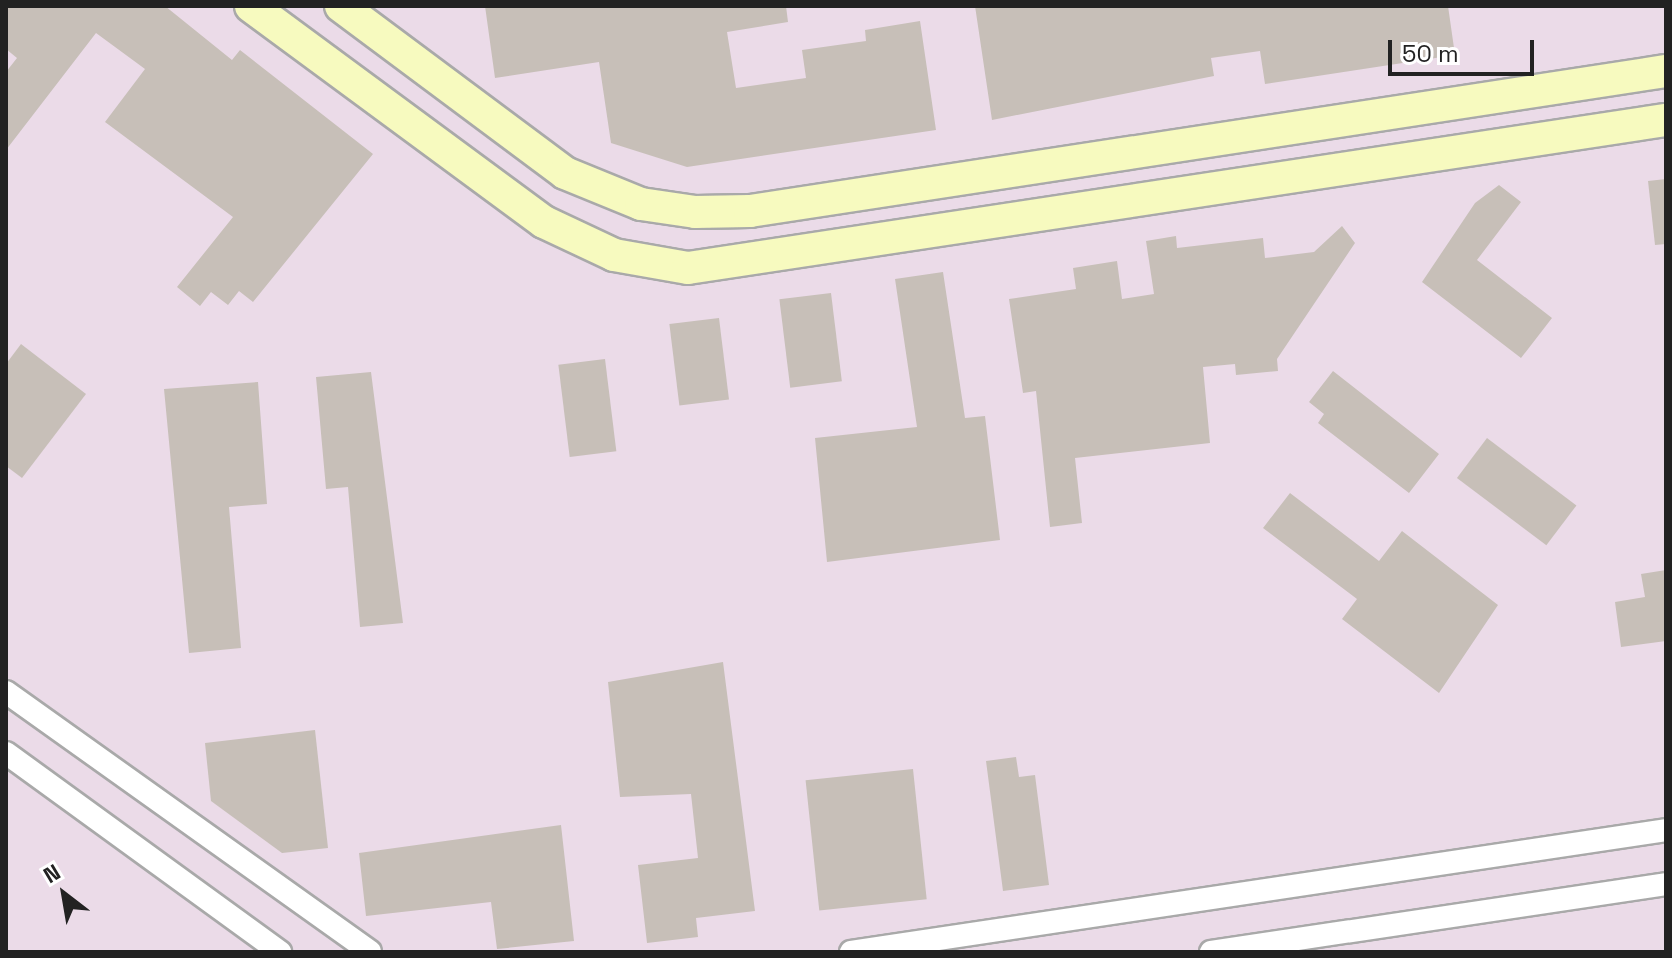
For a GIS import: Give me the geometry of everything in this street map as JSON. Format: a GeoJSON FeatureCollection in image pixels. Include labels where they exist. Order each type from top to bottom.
{"type":"FeatureCollection","features":[{"type":"Feature","properties":{"kind":"street"},"geometry":{"type":"LineString","coordinates":[[251,6],[544,222],[614,255],[676,267],[713,268],[1666,120]]}},
{"type":"Feature","properties":{"kind":"street"},"geometry":{"type":"LineString","coordinates":[[341,6],[565,173],[628,200],[695,212],[750,211],[1666,71]]}},
{"type":"Feature","properties":{"kind":"street"},"geometry":{"type":"LineString","coordinates":[[6,692],[370,952]]}},
{"type":"Feature","properties":{"kind":"street"},"geometry":{"type":"LineString","coordinates":[[6,753],[280,952]]}},
{"type":"Feature","properties":{"kind":"street"},"geometry":{"type":"LineString","coordinates":[[851,952],[1666,830]]}},
{"type":"Feature","properties":{"kind":"street"},"geometry":{"type":"LineString","coordinates":[[1211,952],[1666,884]]}},
{"type":"Feature","properties":{"kind":"shaded area"},"geometry":{"type":"Polygon","coordinates":[[[6,6],[1666,6],[1666,952],[6,952],[6,6]]]}},
{"type":"Feature","properties":{"kind":"building"},"geometry":{"type":"Polygon","coordinates":[[[6,6],[165,6],[232,60],[240,50],[373,154],[253,302],[239,291],[228,305],[211,292],[200,306],[177,287],[233,217],[105,122],[145,69],[96,33],[6,150],[6,72],[17,58],[6,49],[6,6]]]}},
{"type":"Feature","properties":{"kind":"building"},"geometry":{"type":"Polygon","coordinates":[[[485,6],[786,6],[788,22],[727,32],[736,88],[806,78],[802,50],[866,41],[865,30],[920,21],[936,130],[687,167],[611,143],[599,62],[495,78],[485,6]]]}},
{"type":"Feature","properties":{"kind":"building"},"geometry":{"type":"Polygon","coordinates":[[[975,6],[1448,6],[1455,55],[1265,84],[1260,51],[1211,58],[1214,76],[992,120],[975,6]]]}},
{"type":"Feature","properties":{"kind":"building"},"geometry":{"type":"Polygon","coordinates":[[[1666,179],[1666,244],[1655,245],[1648,181],[1666,179]]]}},
{"type":"Feature","properties":{"kind":"building"},"geometry":{"type":"Polygon","coordinates":[[[1499,185],[1521,202],[1477,260],[1552,318],[1521,358],[1422,282],[1475,203],[1499,185]]]}},
{"type":"Feature","properties":{"kind":"building"},"geometry":{"type":"Polygon","coordinates":[[[1342,226],[1355,243],[1277,359],[1278,371],[1236,375],[1235,364],[1203,367],[1210,443],[1075,458],[1082,523],[1050,527],[1036,391],[1023,393],[1009,299],[1076,289],[1073,268],[1117,261],[1122,299],[1154,294],[1146,241],[1176,236],[1177,248],[1263,238],[1265,258],[1314,252],[1342,226]]]}},
{"type":"Feature","properties":{"kind":"building"},"geometry":{"type":"Polygon","coordinates":[[[943,272],[965,418],[985,416],[1000,540],[827,562],[815,438],[917,427],[895,279],[943,272]]]}},
{"type":"Feature","properties":{"kind":"building"},"geometry":{"type":"Polygon","coordinates":[[[831,293],[842,381],[790,388],[779,299],[831,293]]]}},
{"type":"Feature","properties":{"kind":"building"},"geometry":{"type":"Polygon","coordinates":[[[719,318],[729,399],[679,405],[669,324],[719,318]]]}},
{"type":"Feature","properties":{"kind":"building"},"geometry":{"type":"Polygon","coordinates":[[[21,344],[86,394],[22,478],[6,466],[6,364],[21,344]]]}},
{"type":"Feature","properties":{"kind":"building"},"geometry":{"type":"Polygon","coordinates":[[[605,359],[616,451],[570,457],[558,365],[605,359]]]}},
{"type":"Feature","properties":{"kind":"building"},"geometry":{"type":"Polygon","coordinates":[[[1333,371],[1439,454],[1409,493],[1318,423],[1324,414],[1309,402],[1333,371]]]}},
{"type":"Feature","properties":{"kind":"building"},"geometry":{"type":"Polygon","coordinates":[[[371,372],[403,623],[360,627],[348,487],[326,489],[316,377],[371,372]]]}},
{"type":"Feature","properties":{"kind":"building"},"geometry":{"type":"Polygon","coordinates":[[[258,382],[267,504],[229,507],[241,648],[189,653],[164,389],[258,382]]]}},
{"type":"Feature","properties":{"kind":"building"},"geometry":{"type":"Polygon","coordinates":[[[1487,438],[1576,505],[1546,545],[1457,478],[1487,438]]]}},
{"type":"Feature","properties":{"kind":"building"},"geometry":{"type":"Polygon","coordinates":[[[1290,493],[1379,561],[1402,531],[1498,605],[1439,693],[1342,619],[1357,599],[1263,528],[1290,493]]]}},
{"type":"Feature","properties":{"kind":"building"},"geometry":{"type":"Polygon","coordinates":[[[1666,570],[1666,641],[1621,647],[1615,602],[1645,597],[1641,574],[1666,570]]]}},
{"type":"Feature","properties":{"kind":"building"},"geometry":{"type":"Polygon","coordinates":[[[723,662],[755,911],[696,918],[698,937],[647,943],[638,865],[698,858],[691,794],[620,797],[608,682],[723,662]]]}},
{"type":"Feature","properties":{"kind":"building"},"geometry":{"type":"Polygon","coordinates":[[[315,730],[328,848],[282,853],[211,801],[205,743],[315,730]]]}},
{"type":"Feature","properties":{"kind":"building"},"geometry":{"type":"Polygon","coordinates":[[[1016,757],[1019,777],[1035,775],[1049,885],[1003,891],[986,761],[1016,757]]]}},
{"type":"Feature","properties":{"kind":"building"},"geometry":{"type":"Polygon","coordinates":[[[913,769],[927,899],[819,911],[806,780],[913,769]]]}},
{"type":"Feature","properties":{"kind":"building"},"geometry":{"type":"Polygon","coordinates":[[[561,825],[574,941],[497,949],[491,902],[366,916],[359,853],[561,825]]]}}]}
